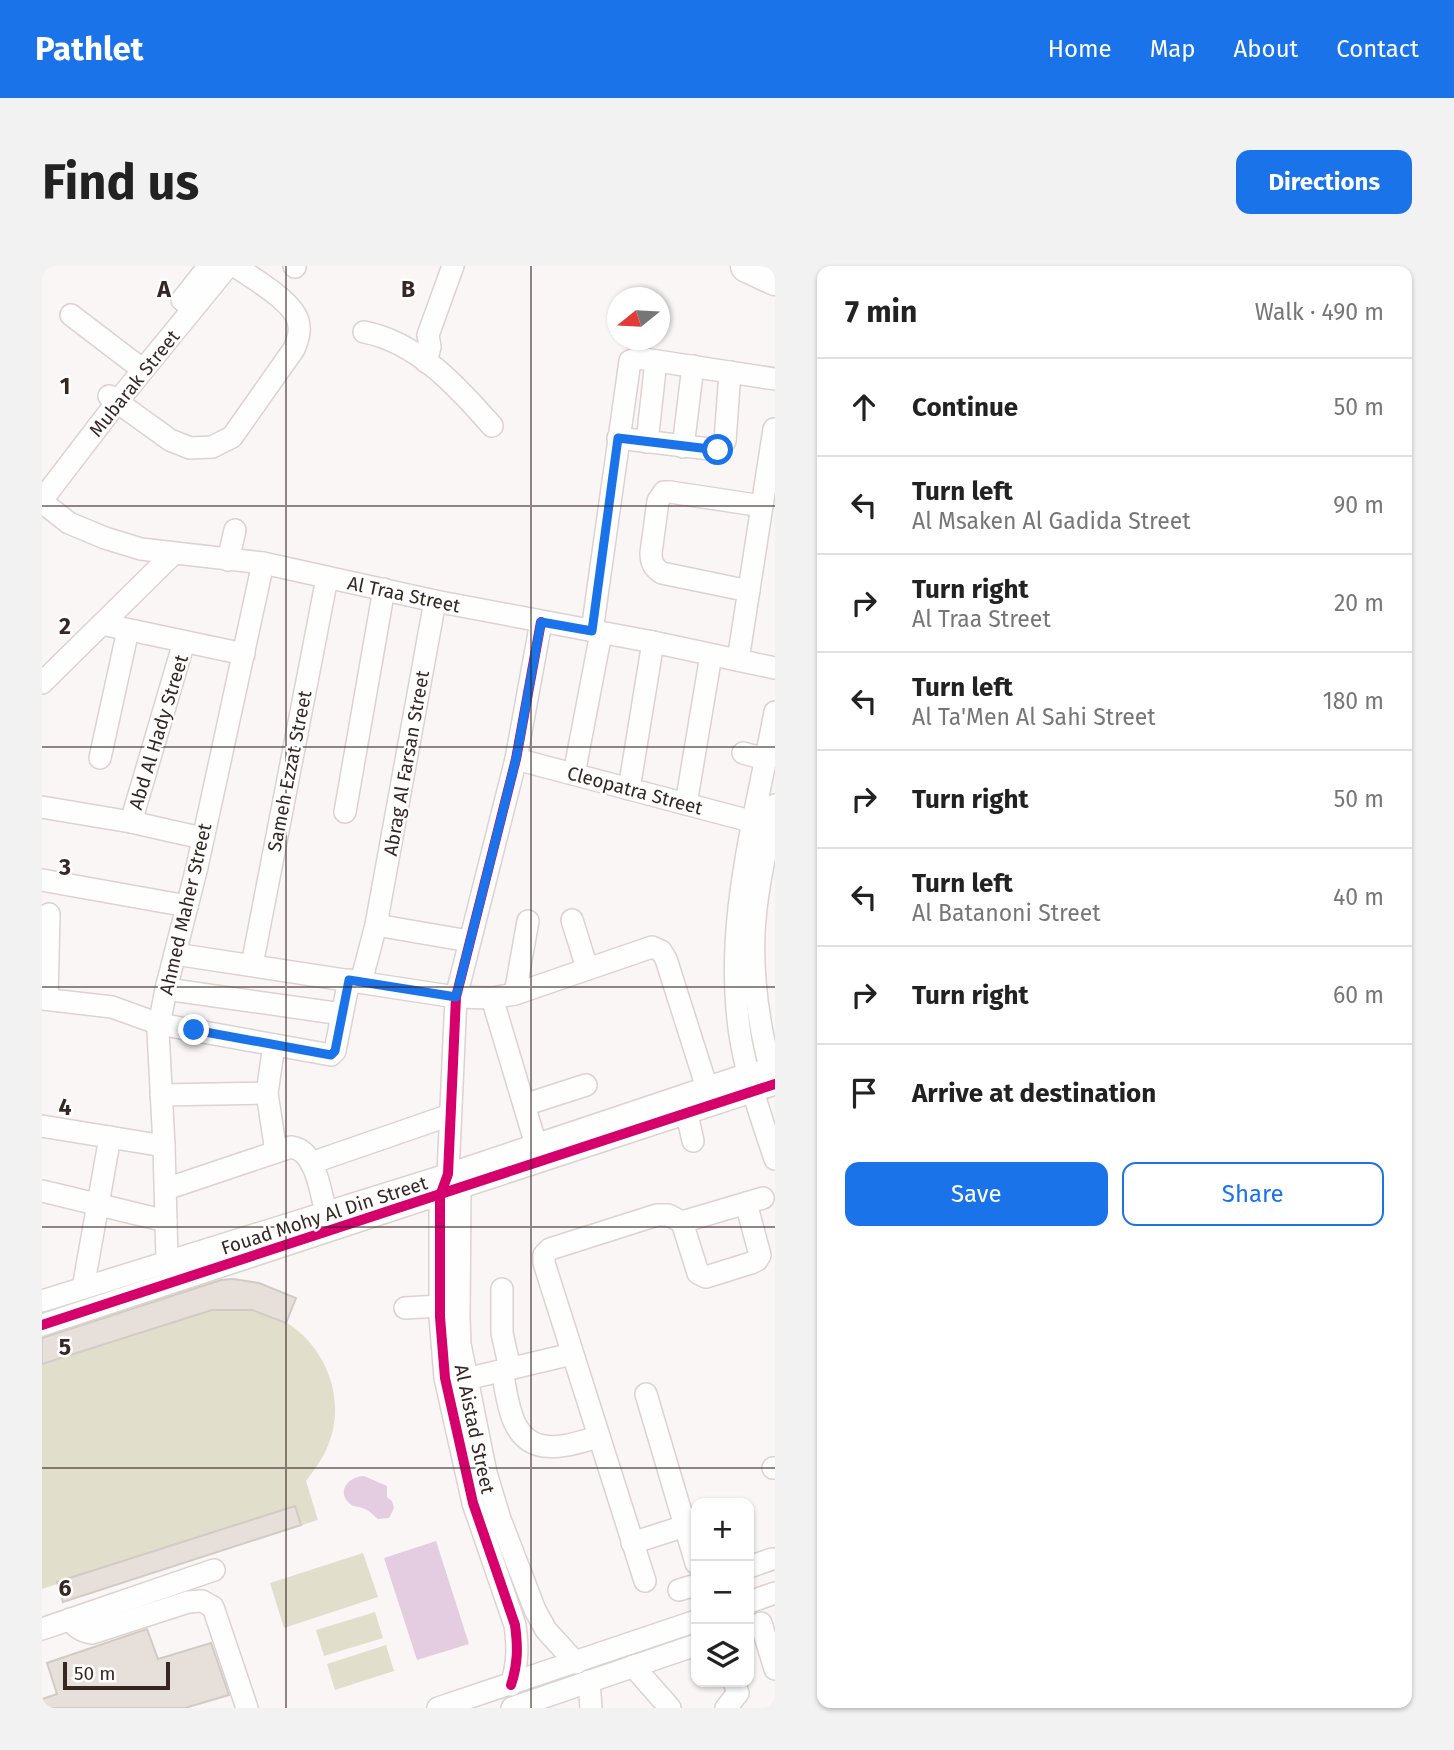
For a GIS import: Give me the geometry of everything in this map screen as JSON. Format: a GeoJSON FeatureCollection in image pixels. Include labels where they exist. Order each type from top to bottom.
{"type":"FeatureCollection","features":[{"type":"Feature","properties":{"kind":"highway"},"geometry":{"type":"LineString","coordinates":[[747,266],[775,279]]}},
{"type":"Feature","properties":{"kind":"street","name":"Mubarak Street"},"geometry":{"type":"LineString","coordinates":[[42,501],[113,399],[134,363],[209,266]]}},
{"type":"Feature","properties":{"kind":"street","name":"Mubarak Street"},"geometry":{"type":"LineString","coordinates":[[42,482],[228,266]]}},
{"type":"Feature","properties":{"kind":"street"},"geometry":{"type":"LineString","coordinates":[[113,399],[170,440],[190,449],[212,447],[232,437],[294,349],[299,335],[298,320],[292,307],[235,266]]}},
{"type":"Feature","properties":{"kind":"street"},"geometry":{"type":"LineString","coordinates":[[419,357],[430,347],[428,335],[453,266]]}},
{"type":"Feature","properties":{"kind":"street"},"geometry":{"type":"LineString","coordinates":[[71,315],[134,363]]}},
{"type":"Feature","properties":{"kind":"street"},"geometry":{"type":"LineString","coordinates":[[364,332],[388,338],[419,357],[463,393],[492,426]]}},
{"type":"Feature","properties":{"kind":"street"},"geometry":{"type":"LineString","coordinates":[[574,774],[596,632],[618,438],[630,360],[638,358],[775,379]]}},
{"type":"Feature","properties":{"kind":"street"},"geometry":{"type":"LineString","coordinates":[[647,442],[656,361]]}},
{"type":"Feature","properties":{"kind":"street"},"geometry":{"type":"LineString","coordinates":[[683,447],[692,366]]}},
{"type":"Feature","properties":{"kind":"street"},"geometry":{"type":"LineString","coordinates":[[618,438],[712,451],[722,446],[725,441],[730,372]]}},
{"type":"Feature","properties":{"kind":"street"},"geometry":{"type":"LineString","coordinates":[[738,660],[775,427]]}},
{"type":"Feature","properties":{"kind":"street"},"geometry":{"type":"LineString","coordinates":[[748,591],[662,573],[655,569],[651,562],[651,553],[658,501],[664,492],[670,492],[762,506]]}},
{"type":"Feature","properties":{"kind":"street","name":"Al Traa Street"},"geometry":{"type":"LineString","coordinates":[[42,501],[69,523],[141,549],[263,563],[435,601],[775,668]]}},
{"type":"Feature","properties":{"kind":"street"},"geometry":{"type":"LineString","coordinates":[[228,560],[235,530]]}},
{"type":"Feature","properties":{"kind":"street"},"geometry":{"type":"LineString","coordinates":[[42,682],[173,554]]}},
{"type":"Feature","properties":{"kind":"street","name":"Ahmed Maher Street"},"geometry":{"type":"LineString","coordinates":[[167,1261],[159,1024],[263,563]]}},
{"type":"Feature","properties":{"kind":"street","name":"Sameh Ezzat Street"},"geometry":{"type":"LineString","coordinates":[[252,965],[327,578]]}},
{"type":"Feature","properties":{"kind":"street"},"geometry":{"type":"LineString","coordinates":[[345,812],[384,589]]}},
{"type":"Feature","properties":{"kind":"street","name":"Abrag Al Farsan Street"},"geometry":{"type":"LineString","coordinates":[[274,1045],[331,1055],[335,1051],[342,1014],[376,925],[435,601]]}},
{"type":"Feature","properties":{"kind":"street","name":"Al Aistad Street"},"geometry":{"type":"LineString","coordinates":[[541,622],[516,759],[456,997],[450,1115],[454,1181],[447,1207],[446,1313],[459,1377],[492,1496],[535,1610],[546,1630],[576,1663]]}},
{"type":"Feature","properties":{"kind":"street"},"geometry":{"type":"LineString","coordinates":[[102,624],[243,654]]}},
{"type":"Feature","properties":{"kind":"street"},"geometry":{"type":"LineString","coordinates":[[100,758],[128,630]]}},
{"type":"Feature","properties":{"kind":"street","name":"Abd Al Hady Street"},"geometry":{"type":"LineString","coordinates":[[131,821],[184,642]]}},
{"type":"Feature","properties":{"kind":"street"},"geometry":{"type":"LineString","coordinates":[[629,789],[653,642]]}},
{"type":"Feature","properties":{"kind":"street"},"geometry":{"type":"LineString","coordinates":[[686,804],[711,655]]}},
{"type":"Feature","properties":{"kind":"street"},"geometry":{"type":"LineString","coordinates":[[775,712],[740,889],[735,950],[737,1011],[751,1083],[775,1159]]}},
{"type":"Feature","properties":{"kind":"street"},"geometry":{"type":"LineString","coordinates":[[743,753],[766,759]]}},
{"type":"Feature","properties":{"kind":"street","name":"Cleopatra Street"},"geometry":{"type":"LineString","coordinates":[[516,759],[754,822]]}},
{"type":"Feature","properties":{"kind":"street"},"geometry":{"type":"LineString","coordinates":[[774,1078],[756,995],[754,963],[766,912],[775,805]]}},
{"type":"Feature","properties":{"kind":"street"},"geometry":{"type":"LineString","coordinates":[[42,807],[131,821],[202,838]]}},
{"type":"Feature","properties":{"kind":"street"},"geometry":{"type":"LineString","coordinates":[[42,880],[187,906]]}},
{"type":"Feature","properties":{"kind":"street"},"geometry":{"type":"LineString","coordinates":[[49,914],[45,999],[112,1007],[159,1024],[274,1045],[267,1093],[276,1152]]}},
{"type":"Feature","properties":{"kind":"street"},"geometry":{"type":"LineString","coordinates":[[572,920],[587,968]]}},
{"type":"Feature","properties":{"kind":"street"},"geometry":{"type":"LineString","coordinates":[[515,994],[528,921]]}},
{"type":"Feature","properties":{"kind":"street"},"geometry":{"type":"LineString","coordinates":[[376,925],[469,941]]}},
{"type":"Feature","properties":{"kind":"street"},"geometry":{"type":"LineString","coordinates":[[175,954],[456,997],[492,998],[515,994],[652,947],[661,951],[666,960],[707,1088]]}},
{"type":"Feature","properties":{"kind":"street"},"geometry":{"type":"LineString","coordinates":[[166,989],[342,1014]]}},
{"type":"Feature","properties":{"kind":"street"},"geometry":{"type":"LineString","coordinates":[[492,998],[536,1145]]}},
{"type":"Feature","properties":{"kind":"street","name":"Fouad Mohy Al Din Street"},"geometry":{"type":"LineString","coordinates":[[454,1181],[536,1145],[707,1088],[774,1078]]}},
{"type":"Feature","properties":{"kind":"street","name":"Fouad Mohy Al Din Street"},"geometry":{"type":"LineString","coordinates":[[42,1301],[326,1212],[454,1181],[687,1114],[751,1083]]}},
{"type":"Feature","properties":{"kind":"street"},"geometry":{"type":"LineString","coordinates":[[524,1105],[586,1084]]}},
{"type":"Feature","properties":{"kind":"street"},"geometry":{"type":"LineString","coordinates":[[161,1095],[267,1093]]}},
{"type":"Feature","properties":{"kind":"street"},"geometry":{"type":"LineString","coordinates":[[687,1114],[693,1141]]}},
{"type":"Feature","properties":{"kind":"street"},"geometry":{"type":"LineString","coordinates":[[311,1163],[450,1115]]}},
{"type":"Feature","properties":{"kind":"street"},"geometry":{"type":"LineString","coordinates":[[42,1126],[164,1146]]}},
{"type":"Feature","properties":{"kind":"street"},"geometry":{"type":"LineString","coordinates":[[83,1288],[110,1137]]}},
{"type":"Feature","properties":{"kind":"street"},"geometry":{"type":"LineString","coordinates":[[166,1189],[291,1147],[298,1148],[309,1156],[326,1212]]}},
{"type":"Feature","properties":{"kind":"street"},"geometry":{"type":"LineString","coordinates":[[42,1191],[166,1221]]}},
{"type":"Feature","properties":{"kind":"street"},"geometry":{"type":"LineString","coordinates":[[645,1581],[543,1259],[546,1251],[657,1214],[682,1222],[755,1200],[767,1240],[757,1260],[703,1277],[698,1273],[682,1222]]}},
{"type":"Feature","properties":{"kind":"street","name":"Fouad Mohy Al Din Street"},"geometry":{"type":"LineString","coordinates":[[42,1325],[447,1207]]}},
{"type":"Feature","properties":{"kind":"street"},"geometry":{"type":"LineString","coordinates":[[502,1289],[502,1333],[517,1429],[529,1441],[546,1447],[599,1437]]}},
{"type":"Feature","properties":{"kind":"street"},"geometry":{"type":"LineString","coordinates":[[405,1308],[446,1313]]}},
{"type":"Feature","properties":{"kind":"street"},"geometry":{"type":"LineString","coordinates":[[459,1377],[572,1354]]}},
{"type":"Feature","properties":{"kind":"street","name":"Al Aistad Street"},"geometry":{"type":"LineString","coordinates":[[459,1377],[473,1503],[515,1625],[517,1667],[511,1685]]}},
{"type":"Feature","properties":{"kind":"street"},"geometry":{"type":"LineString","coordinates":[[646,1394],[695,1561]]}},
{"type":"Feature","properties":{"kind":"street"},"geometry":{"type":"LineString","coordinates":[[632,1543],[685,1526]]}},
{"type":"Feature","properties":{"kind":"street"},"geometry":{"type":"LineString","coordinates":[[754,1565],[772,1559]]}},
{"type":"Feature","properties":{"kind":"street"},"geometry":{"type":"LineString","coordinates":[[42,1629],[214,1570]]}},
{"type":"Feature","properties":{"kind":"street"},"geometry":{"type":"LineString","coordinates":[[181,1581],[188,1602]]}},
{"type":"Feature","properties":{"kind":"street"},"geometry":{"type":"LineString","coordinates":[[754,1600],[775,1593]]}},
{"type":"Feature","properties":{"kind":"street"},"geometry":{"type":"LineString","coordinates":[[70,1619],[75,1627],[92,1633],[188,1602],[202,1601],[214,1607],[247,1708]]}},
{"type":"Feature","properties":{"kind":"street"},"geometry":{"type":"LineString","coordinates":[[438,1708],[691,1622]]}},
{"type":"Feature","properties":{"kind":"street"},"geometry":{"type":"LineString","coordinates":[[762,1623],[775,1669]]}},
{"type":"Feature","properties":{"kind":"street"},"geometry":{"type":"LineString","coordinates":[[512,1708],[691,1647]]}},
{"type":"Feature","properties":{"kind":"street"},"geometry":{"type":"LineString","coordinates":[[634,1666],[670,1708]]}},
{"type":"Feature","properties":{"kind":"street"},"geometry":{"type":"LineString","coordinates":[[589,1681],[591,1708]]}},
{"type":"Feature","properties":{"kind":"street"},"geometry":{"type":"LineString","coordinates":[[726,1708],[738,1693],[736,1687]]}},
{"type":"Feature","properties":{"kind":"shaded area"},"geometry":{"type":"Polygon","coordinates":[[[233,1279],[259,1283],[296,1298],[287,1323],[301,1333],[312,1346],[329,1375],[335,1409],[334,1426],[325,1453],[306,1481],[318,1520],[63,1602],[57,1584],[42,1589],[42,1334],[198,1283],[233,1279]]]}},
{"type":"Feature","properties":{"kind":"shaded area"},"geometry":{"type":"Polygon","coordinates":[[[364,1476],[387,1486],[387,1497],[394,1508],[389,1518],[378,1519],[367,1510],[351,1505],[345,1498],[346,1485],[354,1478],[364,1476]]]}},
{"type":"Feature","properties":{"kind":"shaded area"},"geometry":{"type":"Polygon","coordinates":[[[436,1541],[469,1644],[417,1660],[384,1558],[436,1541]]]}},
{"type":"Feature","properties":{"kind":"shaded area"},"geometry":{"type":"Polygon","coordinates":[[[363,1553],[378,1597],[284,1628],[270,1583],[363,1553]]]}},
{"type":"Feature","properties":{"kind":"shaded area"},"geometry":{"type":"Polygon","coordinates":[[[375,1612],[383,1638],[324,1656],[316,1630],[375,1612]]]}},
{"type":"Feature","properties":{"kind":"shaded area"},"geometry":{"type":"Polygon","coordinates":[[[386,1645],[394,1671],[335,1690],[327,1664],[386,1645]]]}},
{"type":"Feature","properties":{"kind":"building"},"geometry":{"type":"Polygon","coordinates":[[[221,1280],[259,1283],[296,1298],[286,1323],[252,1310],[212,1310],[42,1364],[42,1338],[221,1280]]]}},
{"type":"Feature","properties":{"kind":"building"},"geometry":{"type":"Polygon","coordinates":[[[295,1506],[301,1525],[63,1602],[57,1582],[295,1506]]]}},
{"type":"Feature","properties":{"kind":"building"},"geometry":{"type":"Polygon","coordinates":[[[147,1629],[158,1659],[211,1643],[229,1695],[185,1708],[42,1708],[42,1699],[57,1694],[47,1663],[147,1629]]]}},
{"type":"Feature","properties":{"kind":"cycle path"},"geometry":{"type":"LineString","coordinates":[[511,1685],[517,1655],[515,1625],[473,1503],[445,1378],[440,1317],[440,1196],[448,1174],[456,997],[516,759],[541,622]]}},
{"type":"Feature","properties":{"kind":"cycle path"},"geometry":{"type":"LineString","coordinates":[[42,1325],[775,1084]]}},
{"type":"Feature","properties":{"kind":"route"},"geometry":{"type":"LineString","coordinates":[[194,1030],[331,1055],[335,1051],[349,980],[456,997],[516,759],[541,622],[592,631],[618,438],[718,450]]}}]}
